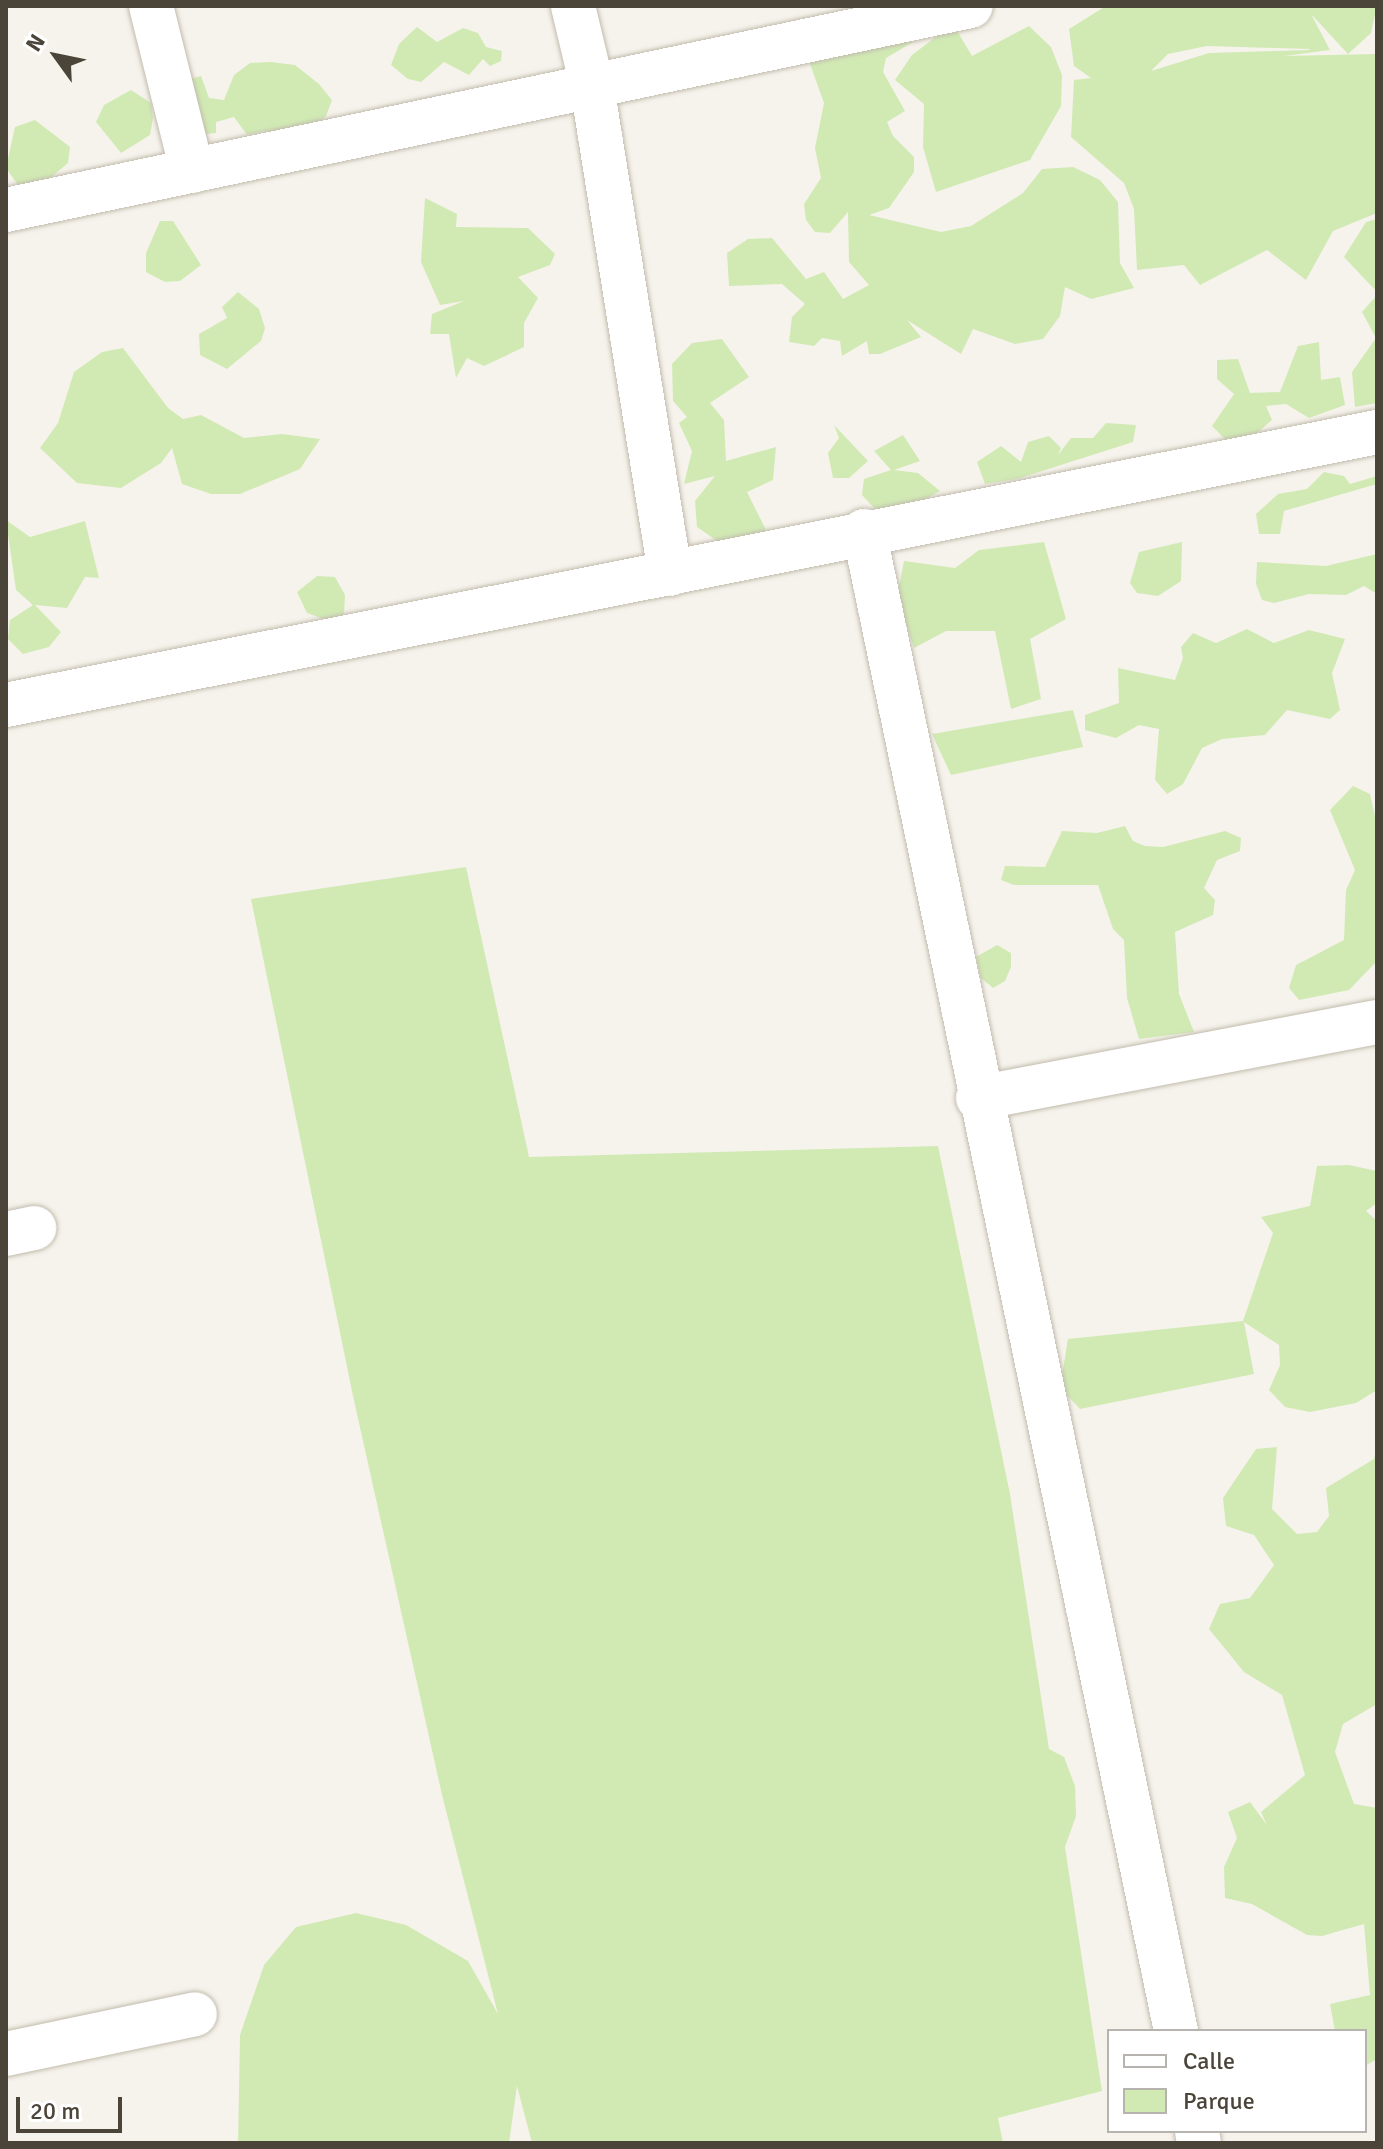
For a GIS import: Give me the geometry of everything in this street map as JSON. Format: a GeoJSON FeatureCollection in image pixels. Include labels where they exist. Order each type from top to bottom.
{"type":"FeatureCollection","features":[{"type":"Feature","properties":{"kind":"street"},"geometry":{"type":"LineString","coordinates":[[151,6],[192,171]]}},
{"type":"Feature","properties":{"kind":"street"},"geometry":{"type":"LineString","coordinates":[[573,6],[592,86],[670,574]]}},
{"type":"Feature","properties":{"kind":"street"},"geometry":{"type":"LineString","coordinates":[[6,210],[971,6]]}},
{"type":"Feature","properties":{"kind":"street"},"geometry":{"type":"LineString","coordinates":[[6,705],[670,574],[864,531],[1377,432]]}},
{"type":"Feature","properties":{"kind":"street"},"geometry":{"type":"LineString","coordinates":[[864,531],[978,1098],[1176,2029]]}},
{"type":"Feature","properties":{"kind":"street"},"geometry":{"type":"LineString","coordinates":[[978,1098],[1377,1022]]}},
{"type":"Feature","properties":{"kind":"street"},"geometry":{"type":"LineString","coordinates":[[6,2054],[195,2014]]}},
{"type":"Feature","properties":{"kind":"green space"},"geometry":{"type":"Polygon","coordinates":[[[1106,6],[1377,6],[1371,33],[1348,54],[1311,14],[1330,50],[1284,56],[1377,54],[1377,213],[1333,231],[1306,280],[1267,250],[1200,285],[1184,265],[1137,270],[1134,209],[1124,183],[1071,137],[1074,80],[1091,78],[1074,66],[1069,29],[1106,6]],[[1207,46],[1168,54],[1151,71],[1209,53],[1309,49],[1207,46]]]}},
{"type":"Feature","properties":{"kind":"green space"},"geometry":{"type":"Polygon","coordinates":[[[953,24],[972,56],[1029,26],[1051,47],[1062,75],[1061,106],[1030,160],[936,192],[923,147],[924,104],[895,80],[912,55],[953,24]]]}},
{"type":"Feature","properties":{"kind":"green space"},"geometry":{"type":"Polygon","coordinates":[[[417,27],[437,42],[463,28],[478,33],[486,47],[502,51],[501,61],[490,66],[483,59],[469,75],[444,62],[421,82],[408,79],[391,65],[399,44],[417,27]]]}},
{"type":"Feature","properties":{"kind":"green space"},"geometry":{"type":"Polygon","coordinates":[[[923,36],[886,58],[883,72],[905,111],[887,122],[893,136],[914,157],[914,172],[889,208],[869,215],[941,232],[971,226],[1023,193],[1042,169],[1073,167],[1100,180],[1118,202],[1120,263],[1134,288],[1091,299],[1065,287],[1060,316],[1043,339],[1015,344],[973,329],[961,354],[907,320],[921,337],[880,354],[869,354],[867,341],[842,356],[840,341],[822,338],[814,346],[789,342],[792,317],[805,304],[782,284],[729,286],[727,253],[748,239],[772,238],[806,279],[824,272],[843,299],[869,285],[849,262],[848,212],[830,233],[815,232],[806,220],[804,204],[821,178],[815,148],[824,103],[804,47],[923,36]]]}},
{"type":"Feature","properties":{"kind":"green space"},"geometry":{"type":"Polygon","coordinates":[[[250,63],[295,65],[319,84],[332,100],[326,116],[303,137],[264,131],[247,135],[234,117],[216,122],[216,133],[204,134],[193,120],[198,102],[184,91],[190,79],[201,76],[209,98],[224,100],[234,75],[250,63]]]}},
{"type":"Feature","properties":{"kind":"green space"},"geometry":{"type":"Polygon","coordinates":[[[131,90],[151,103],[153,118],[150,135],[121,153],[96,122],[104,105],[131,90]]]}},
{"type":"Feature","properties":{"kind":"green space"},"geometry":{"type":"Polygon","coordinates":[[[35,120],[70,147],[68,163],[43,184],[22,191],[6,168],[15,127],[35,120]]]}},
{"type":"Feature","properties":{"kind":"green space"},"geometry":{"type":"Polygon","coordinates":[[[425,198],[457,214],[456,227],[528,228],[555,254],[550,265],[518,277],[538,298],[524,323],[524,347],[484,366],[467,358],[456,378],[449,334],[430,334],[432,314],[464,301],[440,305],[421,262],[425,198]]]}},
{"type":"Feature","properties":{"kind":"green space"},"geometry":{"type":"Polygon","coordinates":[[[1377,219],[1377,292],[1344,257],[1366,222],[1377,219]]]}},
{"type":"Feature","properties":{"kind":"green space"},"geometry":{"type":"Polygon","coordinates":[[[160,221],[173,221],[201,265],[180,281],[165,282],[146,272],[146,253],[160,221]]]}},
{"type":"Feature","properties":{"kind":"green space"},"geometry":{"type":"Polygon","coordinates":[[[238,292],[259,309],[265,328],[261,341],[227,369],[200,355],[199,334],[227,318],[222,307],[238,292]]]}},
{"type":"Feature","properties":{"kind":"green space"},"geometry":{"type":"Polygon","coordinates":[[[1377,295],[1377,403],[1355,407],[1352,372],[1376,338],[1362,312],[1377,295]]]}},
{"type":"Feature","properties":{"kind":"green space"},"geometry":{"type":"Polygon","coordinates":[[[722,339],[749,377],[710,403],[724,420],[726,461],[776,447],[773,480],[747,492],[767,532],[723,545],[697,527],[695,501],[715,476],[684,484],[692,451],[679,423],[687,417],[673,401],[672,364],[692,343],[722,339]]]}},
{"type":"Feature","properties":{"kind":"green space"},"geometry":{"type":"Polygon","coordinates":[[[1319,342],[1321,380],[1340,377],[1345,405],[1309,418],[1286,404],[1266,406],[1272,420],[1249,440],[1227,441],[1212,426],[1234,394],[1217,379],[1217,360],[1238,359],[1250,393],[1280,392],[1298,346],[1319,342]]]}},
{"type":"Feature","properties":{"kind":"green space"},"geometry":{"type":"Polygon","coordinates":[[[123,348],[168,408],[183,419],[201,415],[244,438],[282,434],[320,439],[300,469],[240,494],[211,494],[182,484],[172,448],[161,463],[121,488],[77,483],[40,448],[58,423],[74,372],[102,352],[123,348]]]}},
{"type":"Feature","properties":{"kind":"green space"},"geometry":{"type":"Polygon","coordinates":[[[1106,423],[1136,425],[1133,442],[1017,479],[985,484],[977,462],[1001,446],[1021,462],[1028,442],[1049,436],[1061,448],[1058,455],[1071,438],[1093,438],[1106,423]]]}},
{"type":"Feature","properties":{"kind":"green space"},"geometry":{"type":"Polygon","coordinates":[[[834,425],[868,461],[849,478],[833,478],[828,453],[839,438],[834,425]]]}},
{"type":"Feature","properties":{"kind":"green space"},"geometry":{"type":"Polygon","coordinates":[[[903,435],[920,461],[894,470],[918,473],[940,491],[915,505],[876,510],[862,495],[864,479],[891,470],[874,451],[903,435]]]}},
{"type":"Feature","properties":{"kind":"green space"},"geometry":{"type":"Polygon","coordinates":[[[1324,472],[1344,476],[1350,484],[1377,476],[1377,484],[1284,511],[1280,534],[1259,534],[1256,514],[1278,494],[1307,489],[1324,472]]]}},
{"type":"Feature","properties":{"kind":"green space"},"geometry":{"type":"Polygon","coordinates":[[[6,520],[30,537],[85,521],[99,578],[85,577],[67,608],[35,605],[61,632],[49,647],[23,654],[8,639],[10,620],[33,605],[16,590],[6,520]]]}},
{"type":"Feature","properties":{"kind":"green space"},"geometry":{"type":"Polygon","coordinates":[[[1044,542],[1066,619],[1030,639],[1041,699],[1011,709],[995,631],[946,631],[914,648],[897,597],[904,561],[955,568],[979,550],[1044,542]]]}},
{"type":"Feature","properties":{"kind":"green space"},"geometry":{"type":"Polygon","coordinates":[[[1182,542],[1181,581],[1158,596],[1137,593],[1130,583],[1139,552],[1182,542]]]}},
{"type":"Feature","properties":{"kind":"green space"},"geometry":{"type":"Polygon","coordinates":[[[1377,554],[1377,594],[1364,586],[1346,595],[1309,594],[1274,603],[1262,600],[1256,584],[1257,562],[1326,566],[1377,554]]]}},
{"type":"Feature","properties":{"kind":"green space"},"geometry":{"type":"Polygon","coordinates":[[[317,576],[335,577],[345,595],[344,614],[332,622],[307,613],[297,592],[317,576]]]}},
{"type":"Feature","properties":{"kind":"green space"},"geometry":{"type":"Polygon","coordinates":[[[1247,629],[1274,643],[1309,630],[1345,639],[1332,673],[1340,710],[1330,719],[1287,710],[1265,735],[1222,739],[1202,748],[1183,784],[1167,794],[1155,780],[1159,729],[1139,725],[1116,738],[1085,730],[1085,715],[1119,703],[1118,668],[1175,680],[1183,658],[1181,647],[1193,633],[1216,643],[1247,629]]]}},
{"type":"Feature","properties":{"kind":"green space"},"geometry":{"type":"Polygon","coordinates":[[[1073,710],[1083,747],[951,775],[932,734],[1073,710]]]}},
{"type":"Feature","properties":{"kind":"green space"},"geometry":{"type":"Polygon","coordinates":[[[1353,786],[1370,794],[1377,825],[1377,961],[1349,990],[1299,1000],[1289,988],[1296,965],[1344,940],[1346,890],[1355,870],[1330,810],[1353,786]]]}},
{"type":"Feature","properties":{"kind":"green space"},"geometry":{"type":"Polygon","coordinates":[[[1125,826],[1133,841],[1145,846],[1163,847],[1225,831],[1241,838],[1240,851],[1217,860],[1204,888],[1215,900],[1213,915],[1175,932],[1179,994],[1194,1032],[1139,1039],[1127,998],[1124,940],[1113,929],[1098,885],[1014,885],[1001,880],[1005,866],[1045,867],[1062,831],[1097,833],[1125,826]]]}},
{"type":"Feature","properties":{"kind":"green space"},"geometry":{"type":"Polygon","coordinates":[[[466,867],[529,1157],[938,1146],[1010,1494],[1049,1749],[1064,1757],[1075,1786],[1076,1816],[1065,1847],[1102,2091],[998,2118],[1003,2143],[532,2143],[517,2086],[509,2143],[238,2143],[240,2035],[264,1965],[296,1927],[356,1913],[406,1925],[468,1961],[498,2014],[442,1795],[353,1396],[251,899],[466,867]]]}},
{"type":"Feature","properties":{"kind":"green space"},"geometry":{"type":"Polygon","coordinates":[[[997,945],[1011,953],[1011,967],[1005,981],[993,988],[981,978],[976,957],[997,945]]]}},
{"type":"Feature","properties":{"kind":"green space"},"geometry":{"type":"Polygon","coordinates":[[[1349,1165],[1377,1171],[1377,1203],[1366,1211],[1377,1221],[1377,1390],[1356,1403],[1310,1412],[1285,1407],[1269,1390],[1280,1365],[1279,1345],[1244,1322],[1254,1374],[1080,1409],[1060,1388],[1068,1339],[1243,1321],[1273,1233],[1261,1217],[1310,1206],[1317,1166],[1349,1165]]]}},
{"type":"Feature","properties":{"kind":"green space"},"geometry":{"type":"Polygon","coordinates":[[[1277,1447],[1272,1509],[1297,1534],[1317,1532],[1329,1516],[1326,1488],[1374,1459],[1377,1447],[1377,1704],[1343,1724],[1335,1752],[1354,1804],[1377,1808],[1377,2059],[1367,2065],[1367,2029],[1335,2029],[1330,2004],[1370,1995],[1364,1924],[1322,1936],[1307,1935],[1252,1904],[1225,1898],[1224,1867],[1237,1838],[1228,1812],[1250,1802],[1267,1825],[1261,1812],[1305,1775],[1282,1695],[1244,1672],[1209,1629],[1220,1604],[1250,1598],[1274,1565],[1254,1535],[1226,1526],[1223,1498],[1256,1449],[1277,1447]]]}}]}
